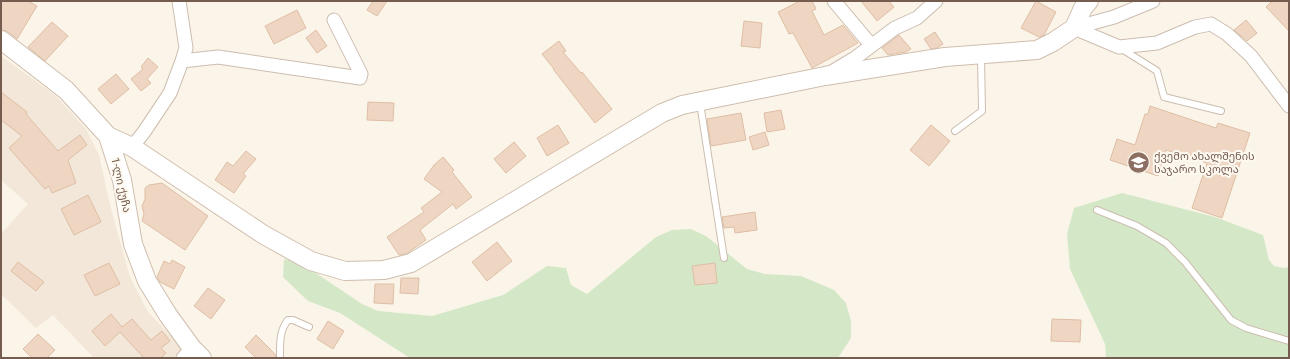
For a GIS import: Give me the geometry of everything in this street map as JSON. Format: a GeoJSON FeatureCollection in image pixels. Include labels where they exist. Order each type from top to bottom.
{"type":"FeatureCollection","features":[{"type":"Feature","properties":{"kind":"street"},"geometry":{"type":"LineString","coordinates":[[132,147],[144,132],[170,92],[182,61],[186,48],[179,1]]}},
{"type":"Feature","properties":{"kind":"street"},"geometry":{"type":"LineString","coordinates":[[834,1],[871,45]]}},
{"type":"Feature","properties":{"kind":"street"},"geometry":{"type":"LineString","coordinates":[[825,76],[855,58],[895,28],[917,18],[936,1]]}},
{"type":"Feature","properties":{"kind":"street"},"geometry":{"type":"LineString","coordinates":[[1074,28],[1083,8],[1089,1]]}},
{"type":"Feature","properties":{"kind":"street"},"geometry":{"type":"LineString","coordinates":[[108,136],[132,147],[264,235],[311,261],[345,271],[384,270],[411,263],[662,113],[682,105],[825,76],[945,57],[1037,50],[1053,42],[1074,28],[1114,17],[1153,1]]}},
{"type":"Feature","properties":{"kind":"street"},"geometry":{"type":"LineString","coordinates":[[182,61],[218,57],[360,78],[361,74],[334,20]]}},
{"type":"Feature","properties":{"kind":"street"},"geometry":{"type":"LineString","coordinates":[[1074,28],[1119,47],[1157,43],[1195,27],[1211,24],[1227,34],[1251,56],[1289,106]]}},
{"type":"Feature","properties":{"kind":"street","name":"1-ლი ქუჩა"},"geometry":{"type":"LineString","coordinates":[[1,40],[66,90],[108,136],[122,180],[133,244],[147,281],[193,355]]}},
{"type":"Feature","properties":{"kind":"lane"},"geometry":{"type":"LineString","coordinates":[[1119,47],[1156,71],[1164,97],[1221,111]]}},
{"type":"Feature","properties":{"kind":"lane"},"geometry":{"type":"LineString","coordinates":[[955,131],[982,111],[981,54]]}},
{"type":"Feature","properties":{"kind":"lane"},"geometry":{"type":"LineString","coordinates":[[700,101],[724,258]]}},
{"type":"Feature","properties":{"kind":"lane"},"geometry":{"type":"LineString","coordinates":[[1097,210],[1137,226],[1166,243],[1185,262],[1231,320],[1246,328],[1289,341]]}},
{"type":"Feature","properties":{"kind":"lane"},"geometry":{"type":"LineString","coordinates":[[280,358],[280,336],[284,324],[288,320],[294,320],[309,327]]}},
{"type":"Feature","properties":{"kind":"shaded area"},"geometry":{"type":"Polygon","coordinates":[[[1,56],[55,95],[86,129],[99,155],[110,205],[130,277],[148,312],[192,358],[94,358],[53,315],[36,328],[1,294],[1,234],[28,204],[1,180],[1,56]]]}},
{"type":"Feature","properties":{"kind":"green space"},"geometry":{"type":"Polygon","coordinates":[[[1122,193],[1215,217],[1263,235],[1269,260],[1274,266],[1283,268],[1289,267],[1289,358],[1106,358],[1105,344],[1070,269],[1067,234],[1074,208],[1122,193]]]}},
{"type":"Feature","properties":{"kind":"green space"},"geometry":{"type":"Polygon","coordinates":[[[691,229],[706,236],[747,269],[765,274],[801,276],[834,290],[846,303],[851,321],[851,338],[838,358],[410,358],[340,313],[308,301],[283,277],[284,259],[301,263],[362,304],[378,311],[432,316],[503,295],[547,266],[566,268],[571,285],[587,294],[656,237],[672,230],[691,229]]]}},
{"type":"Feature","properties":{"kind":"building"},"geometry":{"type":"Polygon","coordinates":[[[1,1],[28,1],[37,6],[17,39],[7,31],[1,30],[1,1]]]}},
{"type":"Feature","properties":{"kind":"building"},"geometry":{"type":"Polygon","coordinates":[[[373,1],[387,1],[377,16],[367,10],[373,1]]]}},
{"type":"Feature","properties":{"kind":"building"},"geometry":{"type":"Polygon","coordinates":[[[800,1],[812,1],[816,9],[812,11],[824,35],[843,25],[858,43],[812,68],[793,33],[789,34],[778,12],[800,1]]]}},
{"type":"Feature","properties":{"kind":"building"},"geometry":{"type":"Polygon","coordinates":[[[861,1],[889,1],[894,7],[877,21],[861,1]]]}},
{"type":"Feature","properties":{"kind":"building"},"geometry":{"type":"Polygon","coordinates":[[[1036,1],[1056,12],[1044,35],[1039,37],[1021,28],[1036,1]]]}},
{"type":"Feature","properties":{"kind":"building"},"geometry":{"type":"Polygon","coordinates":[[[1272,1],[1289,1],[1289,31],[1266,7],[1272,1]]]}},
{"type":"Feature","properties":{"kind":"building"},"geometry":{"type":"Polygon","coordinates":[[[297,10],[306,28],[274,44],[265,26],[297,10]]]}},
{"type":"Feature","properties":{"kind":"building"},"geometry":{"type":"Polygon","coordinates":[[[1246,20],[1257,33],[1247,41],[1234,30],[1246,20]]]}},
{"type":"Feature","properties":{"kind":"building"},"geometry":{"type":"Polygon","coordinates":[[[744,21],[762,23],[760,48],[741,46],[744,21]]]}},
{"type":"Feature","properties":{"kind":"building"},"geometry":{"type":"Polygon","coordinates":[[[52,22],[68,36],[45,61],[28,47],[52,22]]]}},
{"type":"Feature","properties":{"kind":"building"},"geometry":{"type":"Polygon","coordinates":[[[316,30],[327,46],[317,53],[306,38],[316,30]]]}},
{"type":"Feature","properties":{"kind":"building"},"geometry":{"type":"Polygon","coordinates":[[[935,32],[943,44],[937,48],[931,49],[924,39],[935,32]]]}},
{"type":"Feature","properties":{"kind":"building"},"geometry":{"type":"Polygon","coordinates":[[[899,35],[911,49],[906,52],[888,55],[882,48],[899,35]]]}},
{"type":"Feature","properties":{"kind":"building"},"geometry":{"type":"Polygon","coordinates":[[[559,41],[566,51],[563,52],[581,73],[582,72],[612,109],[595,123],[542,54],[559,41]]]}},
{"type":"Feature","properties":{"kind":"building"},"geometry":{"type":"Polygon","coordinates":[[[148,58],[158,67],[147,79],[151,83],[141,91],[131,79],[143,69],[141,67],[148,58]]]}},
{"type":"Feature","properties":{"kind":"building"},"geometry":{"type":"Polygon","coordinates":[[[116,74],[129,89],[111,104],[98,89],[116,74]]]}},
{"type":"Feature","properties":{"kind":"building"},"geometry":{"type":"Polygon","coordinates":[[[1,92],[27,112],[26,114],[58,151],[80,135],[87,145],[68,160],[76,183],[52,193],[49,186],[45,189],[9,148],[22,136],[1,120],[1,92]]]}},
{"type":"Feature","properties":{"kind":"building"},"geometry":{"type":"Polygon","coordinates":[[[368,102],[394,103],[393,121],[367,120],[368,102]]]}},
{"type":"Feature","properties":{"kind":"building","name":"ქვემო ახალშენის საჯარო სკოლა"},"geometry":{"type":"Polygon","coordinates":[[[1150,106],[1216,128],[1218,123],[1250,133],[1222,218],[1192,208],[1207,163],[1166,150],[1158,176],[1110,160],[1117,139],[1135,145],[1145,114],[1148,114],[1150,106]]]}},
{"type":"Feature","properties":{"kind":"building"},"geometry":{"type":"Polygon","coordinates":[[[781,110],[785,129],[767,132],[764,113],[781,110]]]}},
{"type":"Feature","properties":{"kind":"building"},"geometry":{"type":"Polygon","coordinates":[[[741,113],[746,140],[711,146],[707,119],[741,113]]]}},
{"type":"Feature","properties":{"kind":"building"},"geometry":{"type":"Polygon","coordinates":[[[558,125],[569,143],[547,156],[537,138],[558,125]]]}},
{"type":"Feature","properties":{"kind":"building"},"geometry":{"type":"Polygon","coordinates":[[[931,125],[950,141],[929,166],[910,150],[931,125]]]}},
{"type":"Feature","properties":{"kind":"building"},"geometry":{"type":"Polygon","coordinates":[[[765,132],[769,145],[753,150],[749,137],[765,132]]]}},
{"type":"Feature","properties":{"kind":"building"},"geometry":{"type":"Polygon","coordinates":[[[514,142],[526,156],[506,173],[494,159],[514,142]]]}},
{"type":"Feature","properties":{"kind":"building"},"geometry":{"type":"Polygon","coordinates":[[[246,151],[256,159],[243,174],[246,176],[234,193],[215,180],[227,162],[233,166],[246,151]]]}},
{"type":"Feature","properties":{"kind":"building"},"geometry":{"type":"Polygon","coordinates":[[[443,157],[454,170],[452,172],[472,197],[456,209],[453,204],[420,230],[426,240],[406,254],[399,255],[387,237],[424,212],[421,208],[442,192],[424,179],[434,165],[443,157]]]}},
{"type":"Feature","properties":{"kind":"building"},"geometry":{"type":"Polygon","coordinates":[[[162,183],[208,216],[185,250],[142,221],[144,214],[142,206],[145,199],[145,188],[149,185],[162,183]]]}},
{"type":"Feature","properties":{"kind":"building"},"geometry":{"type":"Polygon","coordinates":[[[88,195],[101,222],[74,235],[61,209],[88,195]]]}},
{"type":"Feature","properties":{"kind":"building"},"geometry":{"type":"Polygon","coordinates":[[[755,212],[757,230],[735,233],[734,227],[724,228],[722,217],[755,212]]]}},
{"type":"Feature","properties":{"kind":"building"},"geometry":{"type":"Polygon","coordinates":[[[497,242],[512,261],[487,281],[472,262],[497,242]]]}},
{"type":"Feature","properties":{"kind":"building"},"geometry":{"type":"Polygon","coordinates":[[[172,260],[185,267],[174,289],[160,282],[157,277],[164,261],[170,264],[172,260]]]}},
{"type":"Feature","properties":{"kind":"building"},"geometry":{"type":"Polygon","coordinates":[[[18,262],[44,282],[36,291],[11,271],[18,262]]]}},
{"type":"Feature","properties":{"kind":"building"},"geometry":{"type":"Polygon","coordinates":[[[109,263],[120,284],[95,296],[84,275],[109,263]]]}},
{"type":"Feature","properties":{"kind":"building"},"geometry":{"type":"Polygon","coordinates":[[[715,263],[717,283],[695,285],[692,266],[715,263]]]}},
{"type":"Feature","properties":{"kind":"building"},"geometry":{"type":"Polygon","coordinates":[[[401,278],[419,278],[418,294],[400,293],[401,278]]]}},
{"type":"Feature","properties":{"kind":"building"},"geometry":{"type":"Polygon","coordinates":[[[375,284],[394,284],[393,304],[374,303],[375,284]]]}},
{"type":"Feature","properties":{"kind":"building"},"geometry":{"type":"Polygon","coordinates":[[[208,288],[225,300],[211,319],[194,306],[208,288]]]}},
{"type":"Feature","properties":{"kind":"building"},"geometry":{"type":"Polygon","coordinates":[[[111,314],[122,327],[132,319],[151,340],[162,331],[170,341],[161,348],[166,353],[161,358],[144,358],[120,332],[105,346],[92,331],[111,314]]]}},
{"type":"Feature","properties":{"kind":"building"},"geometry":{"type":"Polygon","coordinates":[[[1052,319],[1081,320],[1080,342],[1051,341],[1052,319]]]}},
{"type":"Feature","properties":{"kind":"building"},"geometry":{"type":"Polygon","coordinates":[[[328,321],[344,331],[333,349],[317,339],[328,321]]]}},
{"type":"Feature","properties":{"kind":"building"},"geometry":{"type":"Polygon","coordinates":[[[38,334],[55,350],[47,358],[32,358],[23,349],[38,334]]]}},
{"type":"Feature","properties":{"kind":"building"},"geometry":{"type":"Polygon","coordinates":[[[256,335],[275,354],[276,358],[256,358],[245,347],[256,335]]]}},
{"type":"Feature","properties":{"kind":"place","name":"ქვემო ახალშენის საჯარო სკოლა"},"geometry":{"type":"Point","coordinates":[1138,162]}}]}
